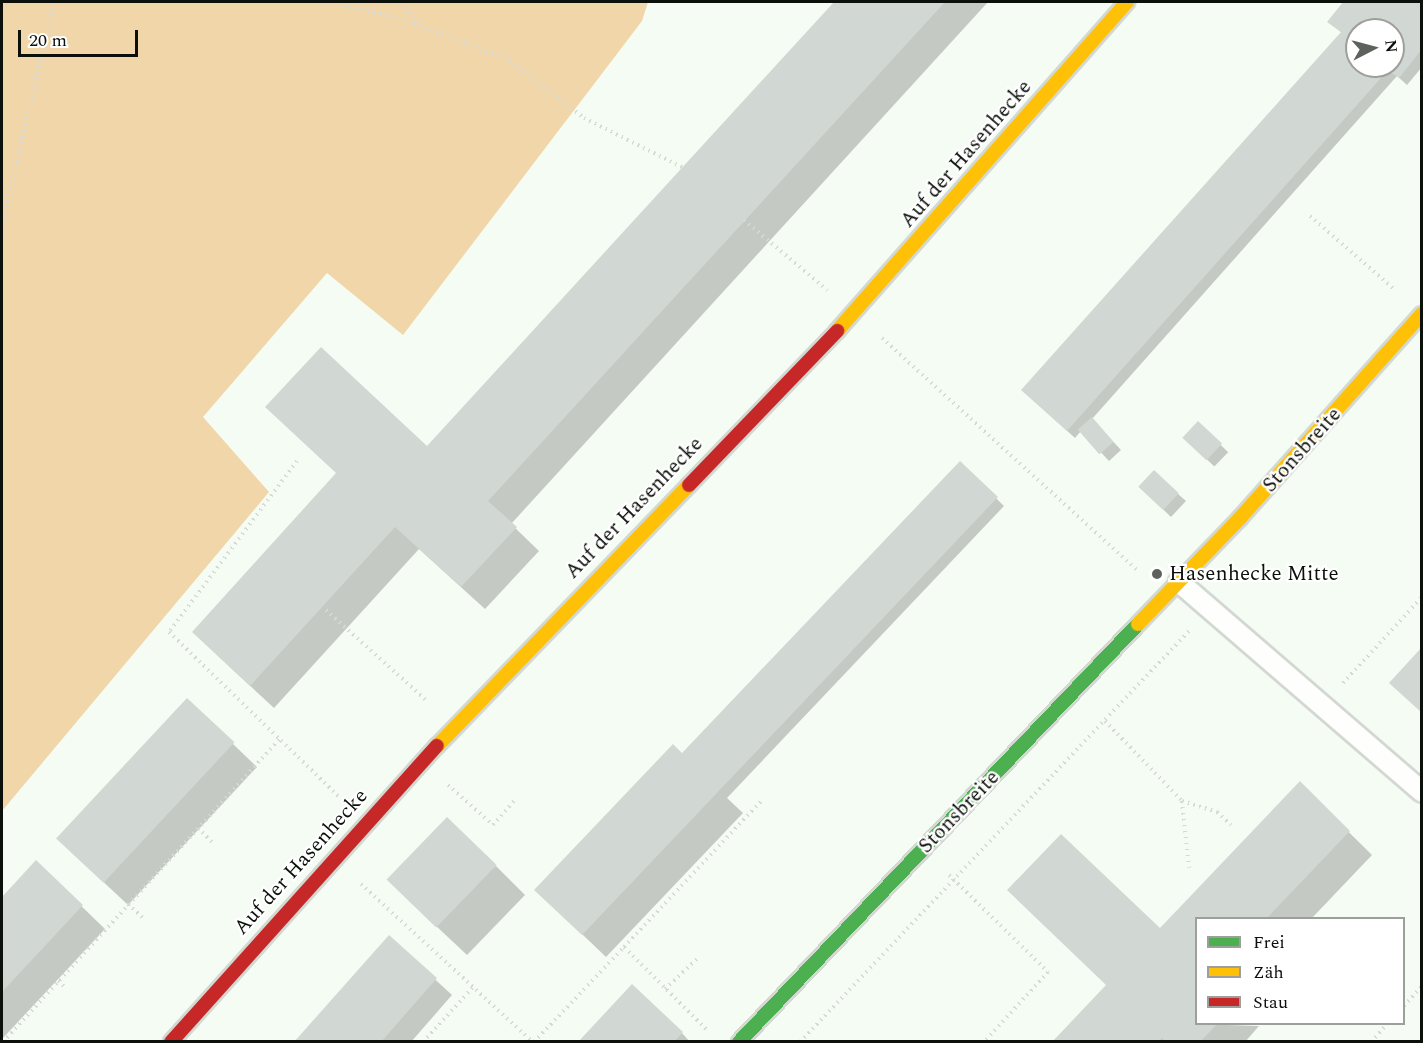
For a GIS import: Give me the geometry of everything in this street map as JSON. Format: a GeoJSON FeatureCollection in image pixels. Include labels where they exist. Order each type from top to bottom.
{"type":"FeatureCollection","features":[{"type":"Feature","properties":{"kind":"street","name":"Auf der Hasenhecke"},"geometry":{"type":"LineString","coordinates":[[171,1041],[331,858],[421,762],[854,313],[1126,2]]}},
{"type":"Feature","properties":{"kind":"street","name":"Stonsbreite"},"geometry":{"type":"LineString","coordinates":[[739,1041],[1172,589],[1327,423],[1422,314]]}},
{"type":"Feature","properties":{"kind":"lane"},"geometry":{"type":"LineString","coordinates":[[1172,589],[1210,609],[1422,792]]}},
{"type":"Feature","properties":{"kind":"path"},"geometry":{"type":"LineString","coordinates":[[2,225],[54,2]]}},
{"type":"Feature","properties":{"kind":"path"},"geometry":{"type":"LineString","coordinates":[[333,2],[419,25],[508,60],[584,118],[682,167]]}},
{"type":"Feature","properties":{"kind":"path"},"geometry":{"type":"LineString","coordinates":[[402,2],[419,25]]}},
{"type":"Feature","properties":{"kind":"path"},"geometry":{"type":"LineString","coordinates":[[1310,216],[1403,297]]}},
{"type":"Feature","properties":{"kind":"path"},"geometry":{"type":"LineString","coordinates":[[744,220],[1172,589]]}},
{"type":"Feature","properties":{"kind":"path"},"geometry":{"type":"LineString","coordinates":[[297,461],[169,632],[365,822]]}},
{"type":"Feature","properties":{"kind":"path"},"geometry":{"type":"LineString","coordinates":[[1322,706],[1422,597]]}},
{"type":"Feature","properties":{"kind":"path"},"geometry":{"type":"LineString","coordinates":[[800,1041],[1210,609]]}},
{"type":"Feature","properties":{"kind":"path"},"geometry":{"type":"LineString","coordinates":[[326,610],[455,726]]}},
{"type":"Feature","properties":{"kind":"path"},"geometry":{"type":"LineString","coordinates":[[1105,721],[1182,801],[1216,812],[1231,825]]}},
{"type":"Feature","properties":{"kind":"path"},"geometry":{"type":"LineString","coordinates":[[3,1041],[280,739]]}},
{"type":"Feature","properties":{"kind":"path"},"geometry":{"type":"LineString","coordinates":[[421,762],[493,825],[514,801]]}},
{"type":"Feature","properties":{"kind":"path"},"geometry":{"type":"LineString","coordinates":[[331,858],[534,1041],[764,798]]}},
{"type":"Feature","properties":{"kind":"path"},"geometry":{"type":"LineString","coordinates":[[1182,801],[1189,868]]}},
{"type":"Feature","properties":{"kind":"path"},"geometry":{"type":"LineString","coordinates":[[198,828],[213,843]]}},
{"type":"Feature","properties":{"kind":"path"},"geometry":{"type":"LineString","coordinates":[[924,850],[1048,972],[984,1041]]}},
{"type":"Feature","properties":{"kind":"path"},"geometry":{"type":"LineString","coordinates":[[128,904],[144,919]]}},
{"type":"Feature","properties":{"kind":"path"},"geometry":{"type":"LineString","coordinates":[[624,946],[713,1036]]}},
{"type":"Feature","properties":{"kind":"path"},"geometry":{"type":"LineString","coordinates":[[665,989],[697,959]]}},
{"type":"Feature","properties":{"kind":"path"},"geometry":{"type":"LineString","coordinates":[[58,981],[66,988]]}},
{"type":"Feature","properties":{"kind":"path"},"geometry":{"type":"LineString","coordinates":[[423,1041],[474,986]]}},
{"type":"Feature","properties":{"kind":"path"},"geometry":{"type":"LineString","coordinates":[[1405,1005],[1422,986]]}},
{"type":"Feature","properties":{"kind":"path"},"geometry":{"type":"LineString","coordinates":[[1371,1041],[1385,1025]]}},
{"type":"Feature","properties":{"kind":"shaded area"},"geometry":{"type":"Polygon","coordinates":[[[2,2],[648,2],[642,21],[403,335],[327,273],[203,417],[269,492],[2,811],[2,2]]]}},
{"type":"Feature","properties":{"kind":"building"},"geometry":{"type":"Polygon","coordinates":[[[834,2],[945,2],[488,501],[517,527],[461,587],[395,527],[250,686],[192,632],[336,473],[265,407],[321,347],[427,446],[834,2]]]}},
{"type":"Feature","properties":{"kind":"building"},"geometry":{"type":"Polygon","coordinates":[[[1343,2],[1422,2],[1422,49],[1405,70],[1405,18],[1345,18],[1345,78],[1381,78],[1067,431],[1021,390],[1341,32],[1327,22],[1343,2]]]}},
{"type":"Feature","properties":{"kind":"building"},"geometry":{"type":"Polygon","coordinates":[[[1092,417],[1114,442],[1099,454],[1078,429],[1092,417]]]}},
{"type":"Feature","properties":{"kind":"building"},"geometry":{"type":"Polygon","coordinates":[[[1198,421],[1222,444],[1206,460],[1182,438],[1198,421]]]}},
{"type":"Feature","properties":{"kind":"building"},"geometry":{"type":"Polygon","coordinates":[[[960,461],[998,497],[582,935],[534,890],[673,744],[682,753],[960,461]]]}},
{"type":"Feature","properties":{"kind":"building"},"geometry":{"type":"Polygon","coordinates":[[[1154,470],[1179,493],[1163,510],[1138,487],[1154,470]]]}},
{"type":"Feature","properties":{"kind":"building"},"geometry":{"type":"Polygon","coordinates":[[[1422,647],[1422,713],[1389,683],[1422,647]]]}},
{"type":"Feature","properties":{"kind":"building"},"geometry":{"type":"Polygon","coordinates":[[[187,698],[235,742],[104,883],[56,838],[187,698]]]}},
{"type":"Feature","properties":{"kind":"building"},"geometry":{"type":"Polygon","coordinates":[[[1300,781],[1350,831],[1268,917],[1195,917],[1195,1025],[1216,1025],[1200,1042],[1165,1042],[1162,1038],[1158,1042],[1052,1042],[1106,985],[1007,890],[1061,834],[1160,928],[1300,781]]]}},
{"type":"Feature","properties":{"kind":"building"},"geometry":{"type":"Polygon","coordinates":[[[447,817],[497,865],[436,928],[387,880],[447,817]]]}},
{"type":"Feature","properties":{"kind":"building"},"geometry":{"type":"Polygon","coordinates":[[[36,860],[83,905],[2,992],[2,897],[36,860]]]}},
{"type":"Feature","properties":{"kind":"building"},"geometry":{"type":"Polygon","coordinates":[[[389,935],[437,978],[381,1042],[294,1042],[389,935]]]}},
{"type":"Feature","properties":{"kind":"building"},"geometry":{"type":"Polygon","coordinates":[[[632,984],[683,1032],[674,1042],[578,1042],[632,984]]]}},
{"type":"Feature","properties":{"kind":"traffic: fast"},"geometry":{"type":"LineString","coordinates":[[739,1042],[1138,624]]}},
{"type":"Feature","properties":{"kind":"traffic: slow"},"geometry":{"type":"LineString","coordinates":[[837,331],[1127,2]]}},
{"type":"Feature","properties":{"kind":"traffic: slow"},"geometry":{"type":"LineString","coordinates":[[1138,624],[1240,518],[1422,314]]}},
{"type":"Feature","properties":{"kind":"traffic: slow"},"geometry":{"type":"LineString","coordinates":[[437,746],[689,485]]}},
{"type":"Feature","properties":{"kind":"traffic: jam"},"geometry":{"type":"LineString","coordinates":[[689,485],[837,331]]}},
{"type":"Feature","properties":{"kind":"traffic: jam"},"geometry":{"type":"LineString","coordinates":[[171,1042],[437,746]]}},
{"type":"Feature","properties":{"kind":"place","name":"Hasenhecke Mitte"},"geometry":{"type":"Point","coordinates":[1157,574]}}]}
